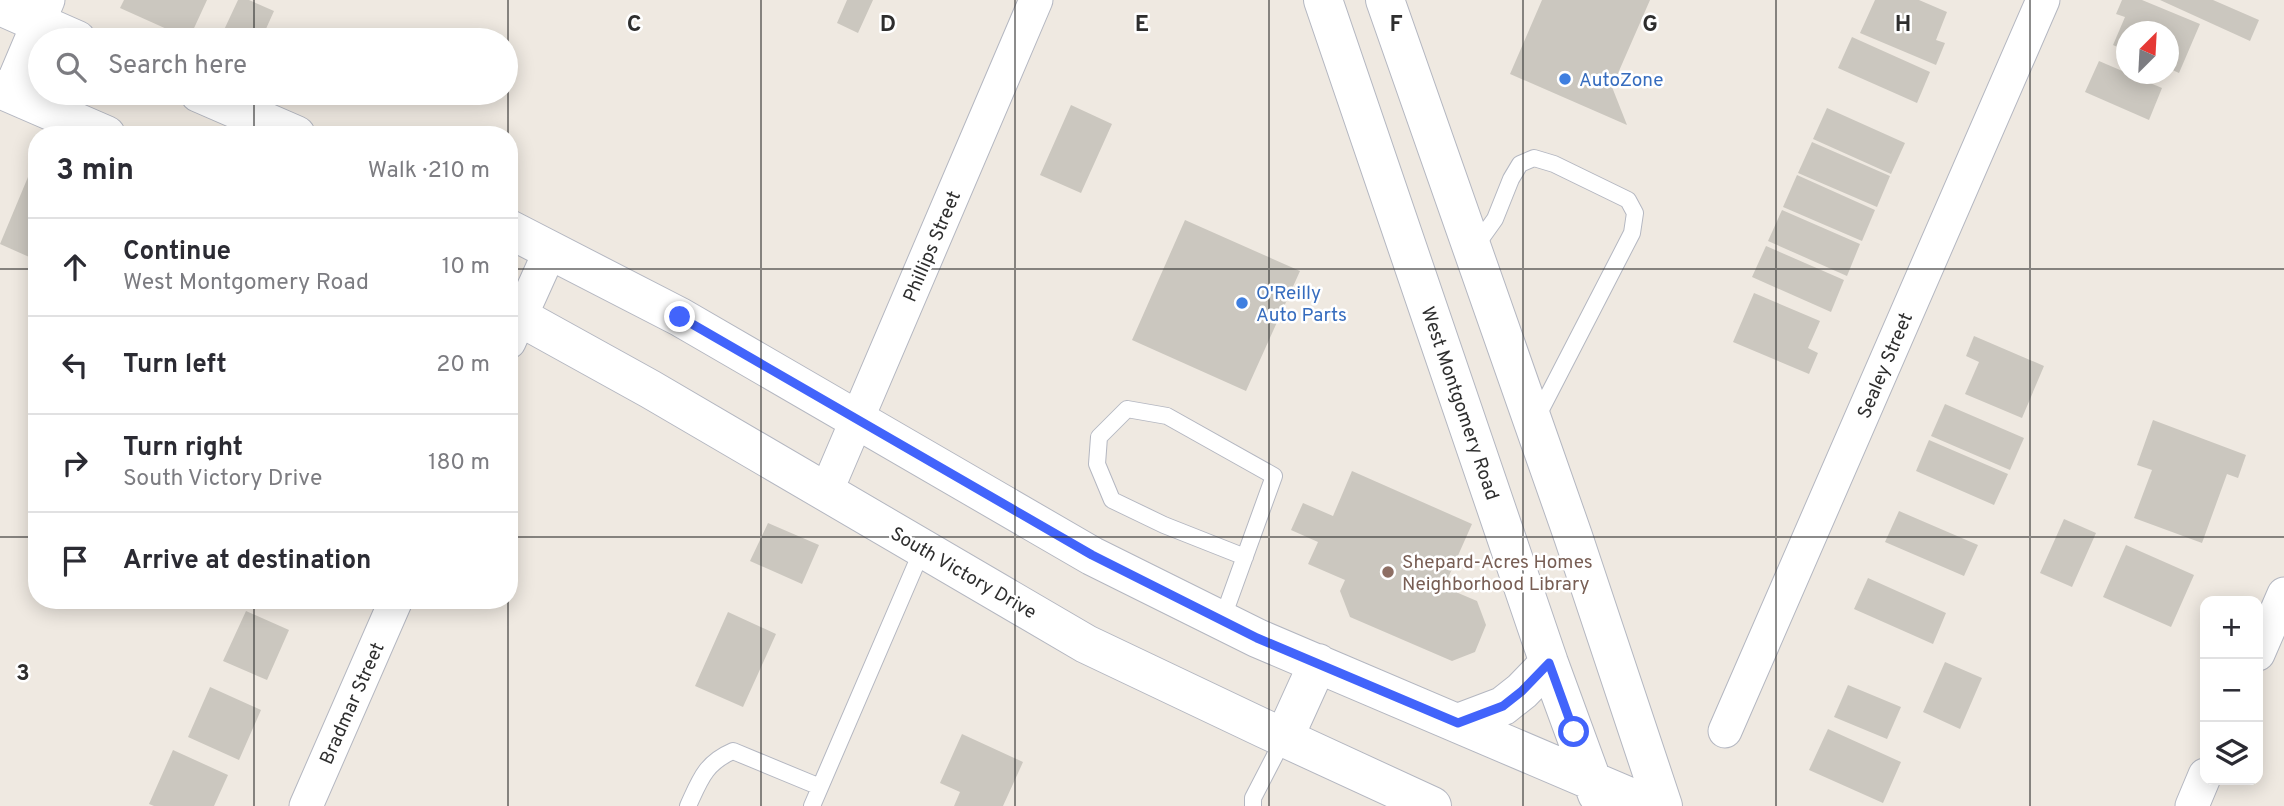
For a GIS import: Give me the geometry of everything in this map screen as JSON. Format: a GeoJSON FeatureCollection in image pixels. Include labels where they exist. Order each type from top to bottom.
{"type":"FeatureCollection","features":[{"type":"Feature","properties":{"kind":"main road","name":"West Montgomery Road"},"geometry":{"type":"LineString","coordinates":[[1323,0],[1549,663],[1597,793]]}},
{"type":"Feature","properties":{"kind":"main road"},"geometry":{"type":"LineString","coordinates":[[1385,0],[1573,536],[1662,806]]}},
{"type":"Feature","properties":{"kind":"main road"},"geometry":{"type":"LineString","coordinates":[[0,6],[43,12],[62,28]]}},
{"type":"Feature","properties":{"kind":"main road"},"geometry":{"type":"LineString","coordinates":[[4,90],[28,101]]}},
{"type":"Feature","properties":{"kind":"main road"},"geometry":{"type":"LineString","coordinates":[[38,105],[86,126]]}},
{"type":"Feature","properties":{"kind":"main road"},"geometry":{"type":"LineString","coordinates":[[227,105],[275,126]]}},
{"type":"Feature","properties":{"kind":"main road"},"geometry":{"type":"LineString","coordinates":[[518,233],[680,317],[1092,555],[1222,620],[1458,723],[1597,793],[1651,806]]}},
{"type":"Feature","properties":{"kind":"main road"},"geometry":{"type":"LineString","coordinates":[[1413,264],[1472,251]]}},
{"type":"Feature","properties":{"kind":"main road","name":"South Victory Drive"},"geometry":{"type":"LineString","coordinates":[[518,326],[826,492],[1086,643],[1432,806]]}},
{"type":"Feature","properties":{"kind":"main road"},"geometry":{"type":"LineString","coordinates":[[1284,738],[1318,663]]}},
{"type":"Feature","properties":{"kind":"main road"},"geometry":{"type":"LineString","coordinates":[[1458,723],[1503,706],[1549,663]]}},
{"type":"Feature","properties":{"kind":"street","name":"Phillips Street"},"geometry":{"type":"LineString","coordinates":[[826,492],[1036,0]]}},
{"type":"Feature","properties":{"kind":"street","name":"Sealey Street"},"geometry":{"type":"LineString","coordinates":[[1725,731],[2043,0]]}},
{"type":"Feature","properties":{"kind":"street"},"geometry":{"type":"LineString","coordinates":[[35,28],[43,12]]}},
{"type":"Feature","properties":{"kind":"street"},"geometry":{"type":"LineString","coordinates":[[4,90],[28,42]]}},
{"type":"Feature","properties":{"kind":"street"},"geometry":{"type":"LineString","coordinates":[[518,313],[551,249]]}},
{"type":"Feature","properties":{"kind":"street"},"geometry":{"type":"LineString","coordinates":[[2263,642],[2284,594]]}},
{"type":"Feature","properties":{"kind":"street","name":"Bradmar Street"},"geometry":{"type":"LineString","coordinates":[[306,806],[392,609]]}},
{"type":"Feature","properties":{"kind":"street"},"geometry":{"type":"LineString","coordinates":[[2192,806],[2201,785]]}},
{"type":"Feature","properties":{"kind":"lane"},"geometry":{"type":"LineString","coordinates":[[1472,251],[1495,219],[1520,164],[1534,158],[1554,164],[1628,200],[1635,213],[1632,233],[1533,424]]}},
{"type":"Feature","properties":{"kind":"lane"},"geometry":{"type":"LineString","coordinates":[[1222,620],[1245,557],[1274,477],[1167,416],[1127,409],[1098,437],[1097,464],[1112,499],[1164,525],[1245,557]]}},
{"type":"Feature","properties":{"kind":"lane"},"geometry":{"type":"LineString","coordinates":[[812,806],[923,548]]}},
{"type":"Feature","properties":{"kind":"lane"},"geometry":{"type":"LineString","coordinates":[[1252,806],[1284,738]]}},
{"type":"Feature","properties":{"kind":"lane"},"geometry":{"type":"LineString","coordinates":[[688,806],[702,775],[717,758],[733,751],[820,787]]}},
{"type":"Feature","properties":{"kind":"building"},"geometry":{"type":"Polygon","coordinates":[[[124,0],[207,0],[194,28],[165,28],[120,8],[124,0]]]}},
{"type":"Feature","properties":{"kind":"building"},"geometry":{"type":"Polygon","coordinates":[[[238,0],[249,0],[274,11],[266,28],[225,28],[238,0]]]}},
{"type":"Feature","properties":{"kind":"building"},"geometry":{"type":"Polygon","coordinates":[[[847,0],[873,0],[858,33],[837,23],[847,0]]]}},
{"type":"Feature","properties":{"kind":"building"},"geometry":{"type":"Polygon","coordinates":[[[1542,0],[1650,0],[1612,87],[1627,125],[1510,74],[1542,0]]]}},
{"type":"Feature","properties":{"kind":"building"},"geometry":{"type":"Polygon","coordinates":[[[1875,0],[1919,0],[1947,12],[1936,40],[1945,43],[1936,65],[1860,33],[1875,0]]]}},
{"type":"Feature","properties":{"kind":"building"},"geometry":{"type":"Polygon","coordinates":[[[2122,0],[2142,0],[2200,24],[2179,73],[2179,21],[2123,21],[2125,17],[2116,14],[2122,0]]]}},
{"type":"Feature","properties":{"kind":"building"},"geometry":{"type":"Polygon","coordinates":[[[2160,0],[2213,0],[2259,20],[2250,41],[2160,0]]]}},
{"type":"Feature","properties":{"kind":"building"},"geometry":{"type":"Polygon","coordinates":[[[1852,37],[1930,72],[1917,103],[1838,68],[1852,37]]]}},
{"type":"Feature","properties":{"kind":"building"},"geometry":{"type":"Polygon","coordinates":[[[2099,61],[2116,68],[2116,84],[2153,84],[2162,88],[2149,120],[2085,92],[2099,61]]]}},
{"type":"Feature","properties":{"kind":"building"},"geometry":{"type":"Polygon","coordinates":[[[1071,105],[1112,124],[1081,193],[1040,175],[1071,105]]]}},
{"type":"Feature","properties":{"kind":"building"},"geometry":{"type":"Polygon","coordinates":[[[1827,108],[1905,143],[1891,174],[1813,139],[1827,108]]]}},
{"type":"Feature","properties":{"kind":"building"},"geometry":{"type":"Polygon","coordinates":[[[1812,142],[1890,176],[1877,207],[1798,173],[1812,142]]]}},
{"type":"Feature","properties":{"kind":"building"},"geometry":{"type":"Polygon","coordinates":[[[1797,175],[1875,210],[1862,241],[1783,207],[1797,175]]]}},
{"type":"Feature","properties":{"kind":"building"},"geometry":{"type":"Polygon","coordinates":[[[28,177],[28,256],[0,244],[28,177]]]}},
{"type":"Feature","properties":{"kind":"building"},"geometry":{"type":"Polygon","coordinates":[[[1782,210],[1860,244],[1847,276],[1768,241],[1782,210]]]}},
{"type":"Feature","properties":{"kind":"building"},"geometry":{"type":"Polygon","coordinates":[[[1185,220],[1300,271],[1246,391],[1132,340],[1185,220]]]}},
{"type":"Feature","properties":{"kind":"building"},"geometry":{"type":"Polygon","coordinates":[[[1766,246],[1844,280],[1831,312],[1752,277],[1766,246]]]}},
{"type":"Feature","properties":{"kind":"building"},"geometry":{"type":"Polygon","coordinates":[[[1754,293],[1820,321],[1808,348],[1818,353],[1809,374],[1733,342],[1754,293]]]}},
{"type":"Feature","properties":{"kind":"building"},"geometry":{"type":"Polygon","coordinates":[[[1974,336],[2044,366],[2022,418],[1965,394],[1979,362],[1966,356],[1974,336]]]}},
{"type":"Feature","properties":{"kind":"building"},"geometry":{"type":"Polygon","coordinates":[[[1945,404],[2024,438],[2010,470],[1931,436],[1945,404]]]}},
{"type":"Feature","properties":{"kind":"building"},"geometry":{"type":"Polygon","coordinates":[[[2153,420],[2246,455],[2238,478],[2227,474],[2202,543],[2134,518],[2152,470],[2137,465],[2153,420]]]}},
{"type":"Feature","properties":{"kind":"building"},"geometry":{"type":"Polygon","coordinates":[[[1929,440],[2008,474],[1994,505],[1916,471],[1929,440]]]}},
{"type":"Feature","properties":{"kind":"building","name":"Shepard-Acres Homes Neighborhood Library"},"geometry":{"type":"Polygon","coordinates":[[[1352,471],[1472,524],[1444,587],[1477,601],[1486,625],[1475,652],[1452,661],[1350,617],[1340,591],[1345,580],[1308,564],[1318,542],[1291,530],[1303,503],[1333,516],[1352,471]]]}},
{"type":"Feature","properties":{"kind":"building"},"geometry":{"type":"Polygon","coordinates":[[[1899,511],[1978,545],[1964,576],[1885,542],[1899,511]]]}},
{"type":"Feature","properties":{"kind":"building"},"geometry":{"type":"Polygon","coordinates":[[[2064,519],[2096,533],[2072,587],[2040,573],[2064,519]]]}},
{"type":"Feature","properties":{"kind":"building"},"geometry":{"type":"Polygon","coordinates":[[[768,523],[819,545],[802,584],[750,561],[768,523]]]}},
{"type":"Feature","properties":{"kind":"building"},"geometry":{"type":"Polygon","coordinates":[[[2126,545],[2194,575],[2171,627],[2103,597],[2126,545]]]}},
{"type":"Feature","properties":{"kind":"building"},"geometry":{"type":"Polygon","coordinates":[[[1868,578],[1946,613],[1933,644],[1854,609],[1868,578]]]}},
{"type":"Feature","properties":{"kind":"building"},"geometry":{"type":"Polygon","coordinates":[[[246,611],[289,630],[267,680],[223,661],[246,611]]]}},
{"type":"Feature","properties":{"kind":"building"},"geometry":{"type":"Polygon","coordinates":[[[728,612],[776,634],[743,707],[695,686],[728,612]]]}},
{"type":"Feature","properties":{"kind":"building"},"geometry":{"type":"Polygon","coordinates":[[[1945,662],[1982,678],[1960,729],[1923,712],[1945,662]]]}},
{"type":"Feature","properties":{"kind":"building"},"geometry":{"type":"Polygon","coordinates":[[[1848,685],[1901,707],[1887,739],[1834,717],[1848,685]]]}},
{"type":"Feature","properties":{"kind":"building"},"geometry":{"type":"Polygon","coordinates":[[[210,687],[261,710],[239,760],[188,737],[210,687]]]}},
{"type":"Feature","properties":{"kind":"building"},"geometry":{"type":"Polygon","coordinates":[[[1828,729],[1901,762],[1883,803],[1809,770],[1828,729]]]}},
{"type":"Feature","properties":{"kind":"building"},"geometry":{"type":"Polygon","coordinates":[[[962,734],[1023,762],[1003,806],[954,806],[960,792],[940,783],[962,734]]]}},
{"type":"Feature","properties":{"kind":"building"},"geometry":{"type":"Polygon","coordinates":[[[173,750],[228,775],[214,806],[149,804],[173,750]]]}},
{"type":"Feature","properties":{"kind":"place","name":"AutoZone"},"geometry":{"type":"Point","coordinates":[1565,79]}},
{"type":"Feature","properties":{"kind":"place","name":"O'Reilly Auto Parts"},"geometry":{"type":"Point","coordinates":[1242,303]}},
{"type":"Feature","properties":{"kind":"place","name":"Shepard-Acres Homes Neighborhood Library"},"geometry":{"type":"Point","coordinates":[1388,572]}},
{"type":"Feature","properties":{"kind":"route"},"geometry":{"type":"LineString","coordinates":[[680,317],[1092,555],[1257,638],[1458,723],[1503,706],[1549,663],[1574,732]]}}]}
